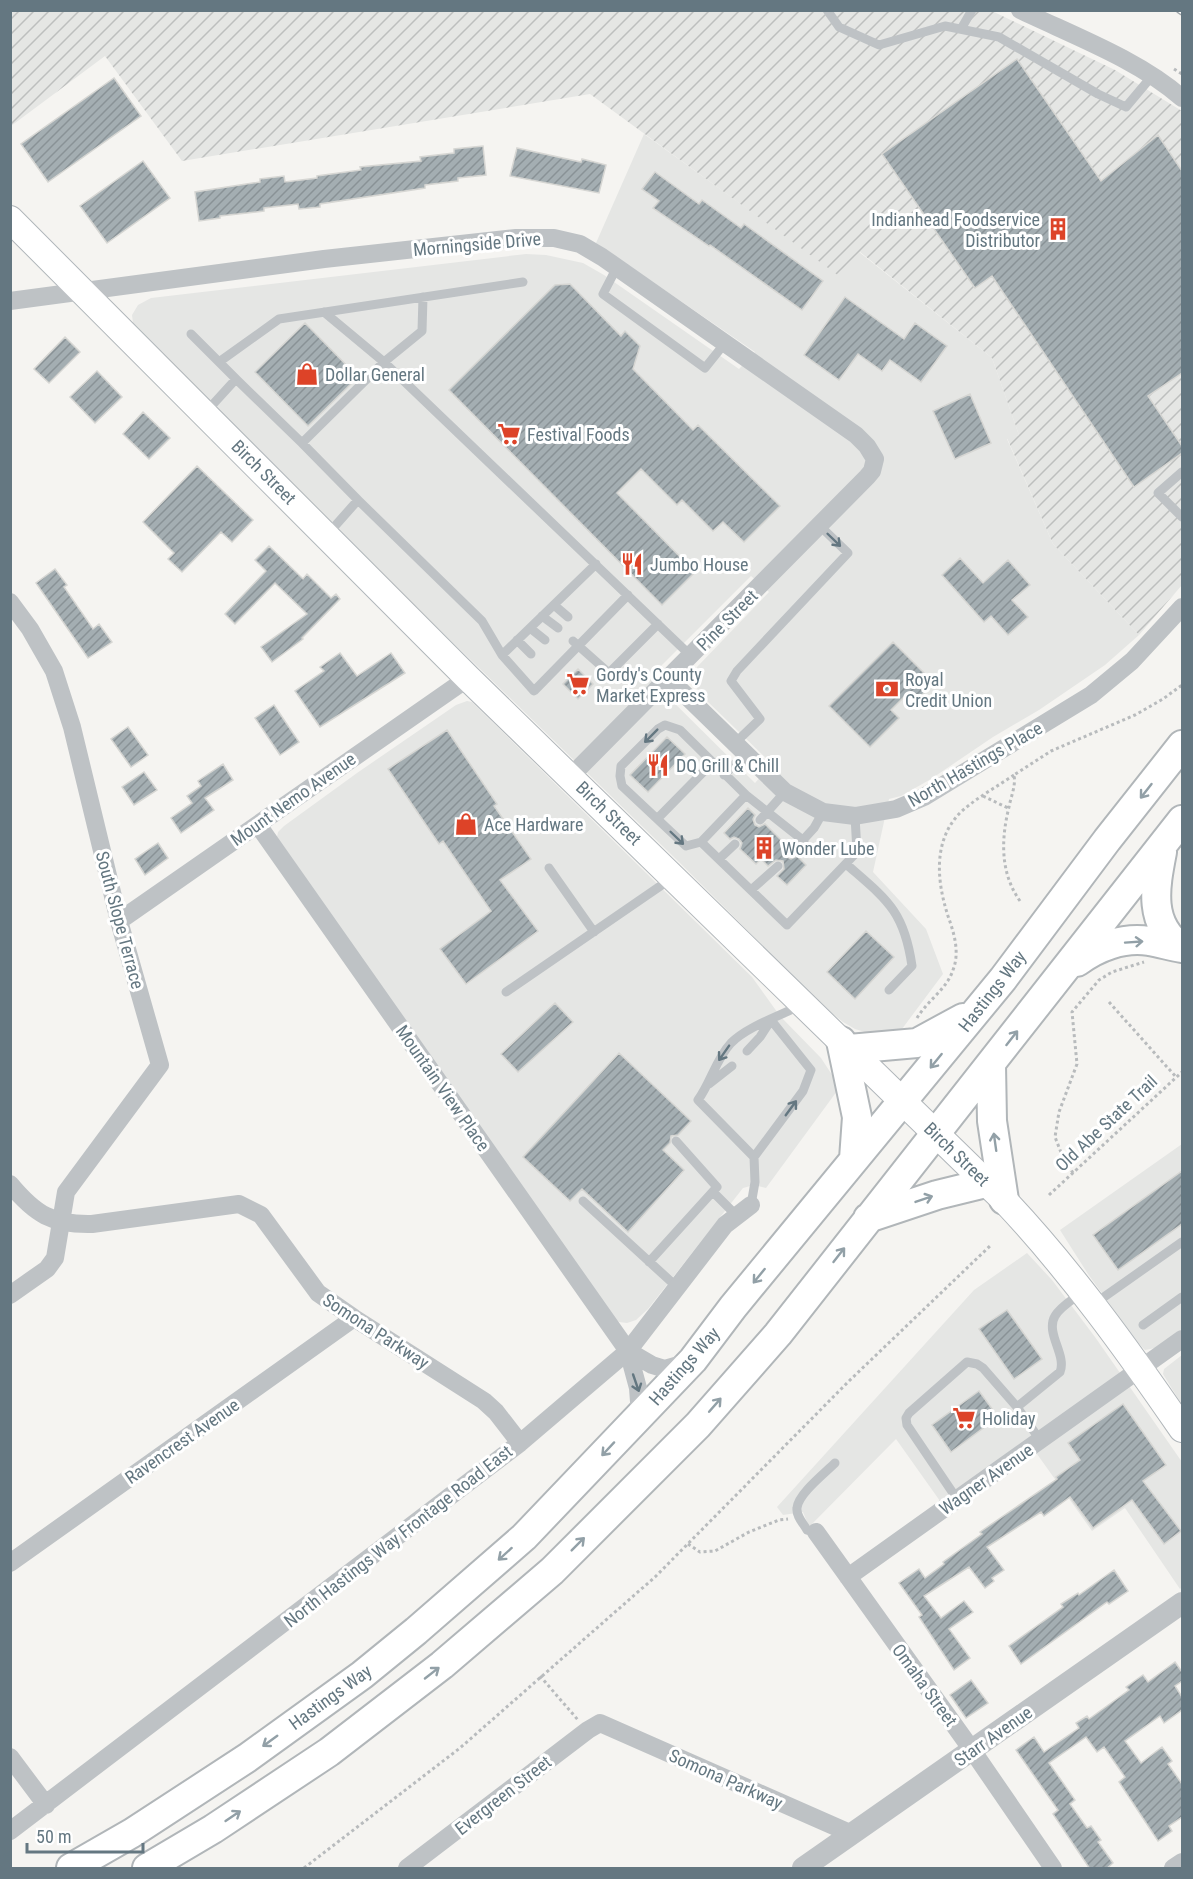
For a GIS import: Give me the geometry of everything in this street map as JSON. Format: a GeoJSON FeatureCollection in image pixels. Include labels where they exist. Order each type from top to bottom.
{"type":"FeatureCollection","features":[{"type":"Feature","properties":{"kind":"main road","name":"Birch Street"},"geometry":{"type":"LineString","coordinates":[[10,219],[468,678],[674,876],[995,1191],[1039,1237],[1141,1369],[1182,1429]]}},
{"type":"Feature","properties":{"kind":"main road","name":"Hastings Way"},"geometry":{"type":"LineString","coordinates":[[71,1869],[132,1833],[228,1770],[362,1675],[524,1537],[693,1360],[976,1012],[1182,745]]}},
{"type":"Feature","properties":{"kind":"main road"},"geometry":{"type":"LineString","coordinates":[[147,1869],[213,1829],[329,1752],[387,1709],[552,1571],[698,1425],[778,1334],[1182,820]]}},
{"type":"Feature","properties":{"kind":"main road"},"geometry":{"type":"LineString","coordinates":[[1164,845],[1155,888],[1156,906],[1171,940],[1182,948]]}},
{"type":"Feature","properties":{"kind":"main road"},"geometry":{"type":"LineString","coordinates":[[1063,973],[1101,946],[1148,941],[1182,948]]}},
{"type":"Feature","properties":{"kind":"main road"},"geometry":{"type":"LineString","coordinates":[[855,1159],[857,1117],[845,1045],[917,1043],[976,1012]]}},
{"type":"Feature","properties":{"kind":"main road"},"geometry":{"type":"LineString","coordinates":[[868,1218],[937,1195],[995,1191],[991,1065]]}},
{"type":"Feature","properties":{"kind":"street"},"geometry":{"type":"LineString","coordinates":[[1020,10],[1134,65],[1182,98]]}},
{"type":"Feature","properties":{"kind":"street","name":"Morningside Drive"},"geometry":{"type":"LineString","coordinates":[[10,301],[324,260],[516,238],[554,238],[580,244],[617,267],[856,435],[867,446],[874,459]]}},
{"type":"Feature","properties":{"kind":"street","name":"Pine Street"},"geometry":{"type":"LineString","coordinates":[[572,777],[820,526],[872,471],[874,459]]}},
{"type":"Feature","properties":{"kind":"street","name":"South Slope Terrace"},"geometry":{"type":"LineString","coordinates":[[10,602],[30,629],[54,670],[72,727],[118,921],[160,1065],[66,1192],[60,1222]]}},
{"type":"Feature","properties":{"kind":"street","name":"North Hastings Place"},"geometry":{"type":"LineString","coordinates":[[669,679],[785,792],[823,812],[855,816],[896,809],[924,797],[1090,695],[1132,662],[1182,607]]}},
{"type":"Feature","properties":{"kind":"street","name":"Mount Nemo Avenue"},"geometry":{"type":"LineString","coordinates":[[118,921],[468,678]]}},
{"type":"Feature","properties":{"kind":"street","name":"Mountain View Place"},"geometry":{"type":"LineString","coordinates":[[258,825],[628,1351],[638,1388],[640,1415]]}},
{"type":"Feature","properties":{"kind":"street","name":"Somona Parkway"},"geometry":{"type":"LineString","coordinates":[[10,1184],[30,1206],[44,1216],[60,1222],[92,1224],[239,1204],[261,1215],[318,1293],[484,1401],[496,1412],[520,1443]]}},
{"type":"Feature","properties":{"kind":"street","name":"North Hastings Way Frontage Road East"},"geometry":{"type":"LineString","coordinates":[[10,1831],[520,1443],[628,1351],[725,1225],[744,1210]]}},
{"type":"Feature","properties":{"kind":"street"},"geometry":{"type":"LineString","coordinates":[[10,1295],[47,1269],[55,1258],[59,1245],[60,1222]]}},
{"type":"Feature","properties":{"kind":"street","name":"Ravencrest Avenue"},"geometry":{"type":"LineString","coordinates":[[10,1563],[354,1318]]}},
{"type":"Feature","properties":{"kind":"street","name":"Wagner Avenue"},"geometry":{"type":"LineString","coordinates":[[848,1576],[1182,1339]]}},
{"type":"Feature","properties":{"kind":"street","name":"Mountain View Place"},"geometry":{"type":"LineString","coordinates":[[628,1351],[644,1361],[665,1369],[693,1360]]}},
{"type":"Feature","properties":{"kind":"street","name":"Omaha Street"},"geometry":{"type":"LineString","coordinates":[[816,1532],[972,1750],[1053,1869]]}},
{"type":"Feature","properties":{"kind":"street","name":"Starr Avenue"},"geometry":{"type":"LineString","coordinates":[[803,1869],[1182,1604]]}},
{"type":"Feature","properties":{"kind":"street","name":"Somona Parkway"},"geometry":{"type":"LineString","coordinates":[[594,1727],[852,1834]]}},
{"type":"Feature","properties":{"kind":"street","name":"Evergreen Street"},"geometry":{"type":"LineString","coordinates":[[407,1869],[594,1727]]}},
{"type":"Feature","properties":{"kind":"street"},"geometry":{"type":"LineString","coordinates":[[10,1756],[46,1805]]}},
{"type":"Feature","properties":{"kind":"street"},"geometry":{"type":"LineString","coordinates":[[1173,1869],[1182,1862]]}},
{"type":"Feature","properties":{"kind":"lane"},"geometry":{"type":"LineString","coordinates":[[827,10],[839,27],[879,45],[945,26],[999,37],[1125,107],[1152,76]]}},
{"type":"Feature","properties":{"kind":"lane"},"geometry":{"type":"LineString","coordinates":[[961,29],[972,10]]}},
{"type":"Feature","properties":{"kind":"lane"},"geometry":{"type":"LineString","coordinates":[[617,267],[603,294],[705,368],[725,343]]}},
{"type":"Feature","properties":{"kind":"lane"},"geometry":{"type":"LineString","coordinates":[[219,362],[279,319],[522,282]]}},
{"type":"Feature","properties":{"kind":"lane"},"geometry":{"type":"LineString","coordinates":[[302,443],[384,363],[422,331],[423,297]]}},
{"type":"Feature","properties":{"kind":"lane"},"geometry":{"type":"LineString","coordinates":[[324,312],[384,363],[691,656]]}},
{"type":"Feature","properties":{"kind":"lane"},"geometry":{"type":"LineString","coordinates":[[191,334],[482,621],[502,655],[534,691],[548,671],[586,632],[628,595]]}},
{"type":"Feature","properties":{"kind":"lane"},"geometry":{"type":"LineString","coordinates":[[205,413],[236,379]]}},
{"type":"Feature","properties":{"kind":"lane"},"geometry":{"type":"LineString","coordinates":[[1182,472],[1158,493],[1182,517]]}},
{"type":"Feature","properties":{"kind":"lane"},"geometry":{"type":"LineString","coordinates":[[327,535],[358,500]]}},
{"type":"Feature","properties":{"kind":"lane"},"geometry":{"type":"LineString","coordinates":[[724,775],[760,719],[731,681],[737,671],[848,553],[820,526]]}},
{"type":"Feature","properties":{"kind":"lane"},"geometry":{"type":"LineString","coordinates":[[502,655],[596,564]]}},
{"type":"Feature","properties":{"kind":"lane"},"geometry":{"type":"LineString","coordinates":[[554,604],[568,617]]}},
{"type":"Feature","properties":{"kind":"lane"},"geometry":{"type":"LineString","coordinates":[[542,616],[558,628]]}},
{"type":"Feature","properties":{"kind":"lane"},"geometry":{"type":"LineString","coordinates":[[576,643],[609,673],[658,624]]}},
{"type":"Feature","properties":{"kind":"lane"},"geometry":{"type":"LineString","coordinates":[[530,628],[545,640]]}},
{"type":"Feature","properties":{"kind":"lane"},"geometry":{"type":"LineString","coordinates":[[517,640],[531,654]]}},
{"type":"Feature","properties":{"kind":"lane"},"geometry":{"type":"LineString","coordinates":[[746,795],[701,842],[686,846],[622,786],[621,766],[658,729],[665,726],[680,730],[746,795],[764,816],[804,841]]}},
{"type":"Feature","properties":{"kind":"lane"},"geometry":{"type":"LineString","coordinates":[[658,818],[712,763]]}},
{"type":"Feature","properties":{"kind":"lane"},"geometry":{"type":"LineString","coordinates":[[764,816],[785,792]]}},
{"type":"Feature","properties":{"kind":"lane"},"geometry":{"type":"LineString","coordinates":[[792,852],[804,841],[823,812]]}},
{"type":"Feature","properties":{"kind":"lane"},"geometry":{"type":"LineString","coordinates":[[701,842],[787,925],[857,852],[855,816]]}},
{"type":"Feature","properties":{"kind":"lane"},"geometry":{"type":"LineString","coordinates":[[719,859],[735,844]]}},
{"type":"Feature","properties":{"kind":"lane"},"geometry":{"type":"LineString","coordinates":[[846,864],[884,897],[898,914],[905,932],[912,966],[889,990]]}},
{"type":"Feature","properties":{"kind":"lane"},"geometry":{"type":"LineString","coordinates":[[751,890],[778,866]]}},
{"type":"Feature","properties":{"kind":"lane"},"geometry":{"type":"LineString","coordinates":[[549,868],[594,932]]}},
{"type":"Feature","properties":{"kind":"lane"},"geometry":{"type":"LineString","coordinates":[[506,992],[674,876]]}},
{"type":"Feature","properties":{"kind":"lane"},"geometry":{"type":"LineString","coordinates":[[754,1157],[698,1100],[709,1084],[717,1064],[732,1043],[752,1028],[804,1004]]}},
{"type":"Feature","properties":{"kind":"lane"},"geometry":{"type":"LineString","coordinates":[[747,1051],[771,1020]]}},
{"type":"Feature","properties":{"kind":"lane"},"geometry":{"type":"LineString","coordinates":[[713,1192],[744,1210],[754,1182],[754,1157],[803,1091],[811,1070],[771,1020]]}},
{"type":"Feature","properties":{"kind":"lane"},"geometry":{"type":"LineString","coordinates":[[709,1084],[732,1066]]}},
{"type":"Feature","properties":{"kind":"lane"},"geometry":{"type":"LineString","coordinates":[[649,1262],[717,1187],[676,1141]]}},
{"type":"Feature","properties":{"kind":"lane"},"geometry":{"type":"LineString","coordinates":[[583,1201],[678,1288]]}},
{"type":"Feature","properties":{"kind":"lane"},"geometry":{"type":"LineString","coordinates":[[1017,1407],[1060,1372],[1063,1365],[1052,1325],[1055,1316],[1182,1242]]}},
{"type":"Feature","properties":{"kind":"lane"},"geometry":{"type":"LineString","coordinates":[[1143,1325],[1182,1297]]}},
{"type":"Feature","properties":{"kind":"lane"},"geometry":{"type":"LineString","coordinates":[[957,1499],[907,1425],[906,1418],[967,1362],[983,1368],[1017,1407],[1040,1440]]}},
{"type":"Feature","properties":{"kind":"lane"},"geometry":{"type":"LineString","coordinates":[[816,1532],[807,1530],[799,1517],[797,1505],[802,1496],[834,1463]]}},
{"type":"Feature","properties":{"kind":"path"},"geometry":{"type":"LineString","coordinates":[[915,1024],[948,980],[956,959],[953,931],[944,904],[939,856],[942,841],[958,814],[1051,751],[1135,715],[1182,685]]}},
{"type":"Feature","properties":{"kind":"path"},"geometry":{"type":"LineString","coordinates":[[1014,775],[1016,782],[1008,808],[1004,865],[1013,890],[1020,901]]}},
{"type":"Feature","properties":{"kind":"path"},"geometry":{"type":"LineString","coordinates":[[983,796],[1008,808]]}},
{"type":"Feature","properties":{"kind":"path"},"geometry":{"type":"LineString","coordinates":[[1109,1002],[1176,1077]]}},
{"type":"Feature","properties":{"kind":"path"},"geometry":{"type":"LineString","coordinates":[[1072,1012],[1077,1064],[1059,1112],[1055,1137],[1073,1173]]}},
{"type":"Feature","properties":{"kind":"path","name":"Old Abe State Trail"},"geometry":{"type":"LineString","coordinates":[[1049,1195],[1182,1072]]}},
{"type":"Feature","properties":{"kind":"path"},"geometry":{"type":"LineString","coordinates":[[304,1869],[460,1748],[655,1577],[849,1381],[991,1245]]}},
{"type":"Feature","properties":{"kind":"path"},"geometry":{"type":"LineString","coordinates":[[688,1544],[700,1552],[715,1551],[749,1532],[779,1520],[799,1517]]}},
{"type":"Feature","properties":{"kind":"path"},"geometry":{"type":"LineString","coordinates":[[540,1676],[594,1727]]}},
{"type":"Feature","properties":{"kind":"shaded area"},"geometry":{"type":"Polygon","coordinates":[[[11,11],[992,11],[1115,70],[1182,111],[1182,585],[1139,635],[1053,544],[1007,438],[1019,435],[992,358],[860,252],[839,276],[590,94],[182,161],[105,56],[11,126],[11,11]]]}},
{"type":"Feature","properties":{"kind":"shaded area"},"geometry":{"type":"Polygon","coordinates":[[[644,134],[839,275],[859,252],[992,358],[1019,435],[1007,439],[1053,544],[1139,635],[1105,665],[1039,710],[993,737],[931,779],[901,796],[889,799],[873,872],[926,929],[943,974],[896,1037],[878,1036],[855,1029],[823,1006],[679,862],[276,471],[133,323],[132,315],[138,305],[151,298],[526,254],[546,255],[583,263],[604,275],[739,369],[755,352],[596,243],[644,134]],[[751,576],[661,666],[647,676],[755,783],[772,764],[705,699],[696,687],[694,676],[697,667],[769,592],[751,576]]]}},
{"type":"Feature","properties":{"kind":"shaded area"},"geometry":{"type":"Polygon","coordinates":[[[467,701],[472,702],[752,977],[780,1016],[821,1058],[840,1087],[766,1188],[754,1185],[743,1188],[648,1309],[636,1320],[627,1323],[619,1322],[612,1317],[277,837],[278,832],[284,826],[357,773],[456,705],[467,701]]]}},
{"type":"Feature","properties":{"kind":"shaded area"},"geometry":{"type":"Polygon","coordinates":[[[1182,1144],[1182,1329],[1155,1348],[1145,1350],[1088,1274],[1060,1230],[1182,1144]]]}},
{"type":"Feature","properties":{"kind":"shaded area"},"geometry":{"type":"Polygon","coordinates":[[[1027,1253],[1052,1280],[1095,1337],[1182,1462],[1182,1587],[1180,1589],[1125,1508],[1092,1531],[1027,1440],[940,1501],[896,1439],[809,1527],[803,1512],[783,1515],[777,1507],[974,1290],[1027,1253]]]}},
{"type":"Feature","properties":{"kind":"shaded area"},"geometry":{"type":"Polygon","coordinates":[[[1182,1355],[1182,1405],[1163,1374],[1164,1369],[1182,1355]]]}},
{"type":"Feature","properties":{"kind":"building","name":"Indianhead Foodservice Distributor"},"geometry":{"type":"Polygon","coordinates":[[[1017,59],[1101,181],[1158,135],[1182,171],[1182,373],[1148,396],[1182,446],[1182,453],[1134,487],[992,276],[975,288],[882,154],[1017,59]]]}},
{"type":"Feature","properties":{"kind":"building"},"geometry":{"type":"Polygon","coordinates":[[[114,78],[141,116],[48,182],[21,144],[114,78]]]}},
{"type":"Feature","properties":{"kind":"building"},"geometry":{"type":"Polygon","coordinates":[[[483,146],[486,175],[425,185],[425,188],[320,204],[320,207],[299,209],[298,204],[264,208],[264,211],[199,221],[195,192],[284,176],[285,182],[317,178],[317,176],[361,170],[360,167],[421,161],[420,157],[454,153],[454,149],[483,146]]]}},
{"type":"Feature","properties":{"kind":"building"},"geometry":{"type":"Polygon","coordinates":[[[517,148],[606,165],[599,193],[510,176],[517,148]]]}},
{"type":"Feature","properties":{"kind":"building"},"geometry":{"type":"Polygon","coordinates":[[[143,161],[170,198],[107,243],[80,206],[143,161]]]}},
{"type":"Feature","properties":{"kind":"building"},"geometry":{"type":"Polygon","coordinates":[[[655,172],[699,204],[702,200],[741,228],[744,224],[823,281],[802,310],[653,208],[659,201],[642,189],[655,172]]]}},
{"type":"Feature","properties":{"kind":"building"},"geometry":{"type":"Polygon","coordinates":[[[570,284],[621,336],[625,331],[640,346],[633,369],[693,430],[698,425],[780,506],[744,542],[723,522],[713,531],[682,500],[677,505],[641,469],[617,493],[695,572],[662,605],[449,390],[555,285],[570,284]]]}},
{"type":"Feature","properties":{"kind":"building"},"geometry":{"type":"Polygon","coordinates":[[[845,297],[904,339],[915,323],[947,346],[921,382],[890,360],[882,371],[858,354],[839,380],[804,355],[845,297]]]}},
{"type":"Feature","properties":{"kind":"building","name":"Dollar General"},"geometry":{"type":"Polygon","coordinates":[[[305,323],[358,377],[308,426],[255,372],[305,323]]]}},
{"type":"Feature","properties":{"kind":"building"},"geometry":{"type":"Polygon","coordinates":[[[65,337],[80,352],[49,383],[34,369],[65,337]]]}},
{"type":"Feature","properties":{"kind":"building"},"geometry":{"type":"Polygon","coordinates":[[[97,371],[122,397],[95,423],[70,397],[97,371]]]}},
{"type":"Feature","properties":{"kind":"building"},"geometry":{"type":"Polygon","coordinates":[[[970,394],[991,443],[955,459],[933,411],[970,394]]]}},
{"type":"Feature","properties":{"kind":"building"},"geometry":{"type":"Polygon","coordinates":[[[143,412],[170,438],[149,459],[123,434],[143,412]]]}},
{"type":"Feature","properties":{"kind":"building"},"geometry":{"type":"Polygon","coordinates":[[[197,466],[253,520],[232,542],[221,532],[182,572],[168,559],[174,553],[143,522],[197,466]]]}},
{"type":"Feature","properties":{"kind":"building"},"geometry":{"type":"Polygon","coordinates":[[[269,546],[303,579],[307,574],[331,598],[336,594],[340,599],[303,639],[272,662],[261,647],[307,614],[275,583],[235,624],[225,614],[266,571],[255,560],[269,546]]]}},
{"type":"Feature","properties":{"kind":"building"},"geometry":{"type":"Polygon","coordinates":[[[960,558],[983,583],[1008,560],[1030,585],[1012,600],[1028,617],[1008,635],[991,616],[984,622],[942,575],[960,558]]]}},
{"type":"Feature","properties":{"kind":"building"},"geometry":{"type":"Polygon","coordinates":[[[55,569],[67,585],[64,587],[93,629],[99,624],[112,642],[88,658],[36,583],[55,569]]]}},
{"type":"Feature","properties":{"kind":"building","name":"Royal Credit Union"},"geometry":{"type":"Polygon","coordinates":[[[893,642],[934,683],[921,696],[906,695],[891,710],[899,718],[870,747],[829,706],[893,642]]]}},
{"type":"Feature","properties":{"kind":"building"},"geometry":{"type":"Polygon","coordinates":[[[340,653],[357,676],[391,653],[405,673],[320,727],[295,691],[324,671],[320,667],[340,653]]]}},
{"type":"Feature","properties":{"kind":"building","name":"Gordy's County Market Express"},"geometry":{"type":"Polygon","coordinates":[[[578,669],[593,684],[578,699],[563,684],[578,669]]]}},
{"type":"Feature","properties":{"kind":"building"},"geometry":{"type":"Polygon","coordinates":[[[274,705],[299,742],[280,755],[255,718],[274,705]]]}},
{"type":"Feature","properties":{"kind":"building"},"geometry":{"type":"Polygon","coordinates":[[[128,727],[148,755],[131,767],[111,739],[128,727]]]}},
{"type":"Feature","properties":{"kind":"building","name":"Ace Hardware"},"geometry":{"type":"Polygon","coordinates":[[[447,730],[497,804],[494,806],[531,859],[500,880],[538,931],[466,984],[440,949],[491,911],[443,841],[439,844],[388,769],[447,730]]]}},
{"type":"Feature","properties":{"kind":"building","name":"DQ Grill & Chill"},"geometry":{"type":"Polygon","coordinates":[[[667,737],[685,754],[648,792],[630,775],[667,737]]]}},
{"type":"Feature","properties":{"kind":"building"},"geometry":{"type":"Polygon","coordinates":[[[223,764],[233,780],[205,798],[214,810],[181,833],[171,818],[192,803],[187,796],[201,786],[198,781],[223,764]]]}},
{"type":"Feature","properties":{"kind":"building"},"geometry":{"type":"Polygon","coordinates":[[[144,772],[157,790],[134,805],[122,787],[144,772]]]}},
{"type":"Feature","properties":{"kind":"building","name":"Wonder Lube"},"geometry":{"type":"Polygon","coordinates":[[[748,808],[755,815],[753,819],[755,825],[759,827],[765,824],[788,847],[785,851],[787,857],[791,859],[797,856],[806,865],[787,885],[777,876],[784,869],[783,861],[776,860],[768,866],[761,859],[756,864],[740,849],[742,843],[739,839],[734,837],[730,839],[724,833],[748,808]]]}},
{"type":"Feature","properties":{"kind":"building"},"geometry":{"type":"Polygon","coordinates":[[[158,843],[168,858],[145,875],[135,859],[158,843]]]}},
{"type":"Feature","properties":{"kind":"building"},"geometry":{"type":"Polygon","coordinates":[[[866,931],[894,957],[855,999],[827,972],[866,931]]]}},
{"type":"Feature","properties":{"kind":"building"},"geometry":{"type":"Polygon","coordinates":[[[555,1003],[573,1022],[518,1072],[501,1054],[555,1003]]]}},
{"type":"Feature","properties":{"kind":"building"},"geometry":{"type":"Polygon","coordinates":[[[619,1053],[691,1121],[678,1135],[671,1136],[670,1143],[663,1150],[684,1170],[628,1232],[582,1189],[570,1201],[523,1157],[619,1053]]]}},
{"type":"Feature","properties":{"kind":"building"},"geometry":{"type":"Polygon","coordinates":[[[1182,1171],[1182,1224],[1118,1270],[1093,1235],[1182,1171]]]}},
{"type":"Feature","properties":{"kind":"building"},"geometry":{"type":"Polygon","coordinates":[[[1007,1310],[1042,1359],[1014,1379],[979,1329],[1007,1310]]]}},
{"type":"Feature","properties":{"kind":"building"},"geometry":{"type":"Polygon","coordinates":[[[979,1391],[998,1417],[951,1452],[932,1425],[979,1391]]]}},
{"type":"Feature","properties":{"kind":"building"},"geometry":{"type":"Polygon","coordinates":[[[1123,1404],[1166,1465],[1143,1481],[1181,1531],[1164,1544],[1132,1500],[1093,1528],[1070,1497],[1044,1516],[1041,1512],[987,1547],[1004,1570],[992,1578],[994,1581],[985,1588],[969,1567],[924,1596],[941,1618],[964,1601],[973,1612],[949,1629],[970,1658],[954,1670],[919,1617],[922,1615],[899,1583],[919,1569],[925,1578],[982,1534],[980,1532],[1057,1479],[1056,1477],[1080,1460],[1068,1443],[1123,1404]]]}},
{"type":"Feature","properties":{"kind":"building"},"geometry":{"type":"Polygon","coordinates":[[[1114,1570],[1128,1591],[1109,1604],[1107,1602],[1021,1664],[1009,1646],[1063,1607],[1061,1604],[1078,1593],[1079,1595],[1114,1570]]]}},
{"type":"Feature","properties":{"kind":"building"},"geometry":{"type":"Polygon","coordinates":[[[1175,1662],[1182,1672],[1182,1681],[1175,1686],[1182,1697],[1182,1710],[1164,1723],[1160,1716],[1125,1741],[1141,1763],[1162,1747],[1172,1761],[1168,1764],[1182,1784],[1182,1817],[1169,1826],[1172,1831],[1158,1841],[1119,1782],[1125,1777],[1104,1747],[1097,1752],[1086,1737],[1049,1763],[1075,1800],[1070,1804],[1087,1828],[1091,1826],[1101,1840],[1098,1842],[1113,1863],[1106,1869],[1090,1869],[1053,1814],[1058,1810],[1016,1750],[1034,1737],[1044,1752],[1079,1728],[1076,1723],[1087,1716],[1089,1719],[1129,1690],[1126,1687],[1143,1675],[1148,1682],[1175,1662]]]}},
{"type":"Feature","properties":{"kind":"building"},"geometry":{"type":"Polygon","coordinates":[[[971,1680],[988,1703],[966,1718],[950,1695],[971,1680]]]}},
{"type":"Feature","properties":{"kind":"place","name":"Indianhead Foodservice Distributor"},"geometry":{"type":"Point","coordinates":[1058,229]}},
{"type":"Feature","properties":{"kind":"place","name":"Dollar General"},"geometry":{"type":"Point","coordinates":[307,374]}},
{"type":"Feature","properties":{"kind":"place","name":"Festival Foods"},"geometry":{"type":"Point","coordinates":[509,434]}},
{"type":"Feature","properties":{"kind":"place","name":"Jumbo House"},"geometry":{"type":"Point","coordinates":[632,564]}},
{"type":"Feature","properties":{"kind":"place","name":"Gordy's County Market Express"},"geometry":{"type":"Point","coordinates":[578,684]}},
{"type":"Feature","properties":{"kind":"place","name":"Royal Credit Union"},"geometry":{"type":"Point","coordinates":[887,689]}},
{"type":"Feature","properties":{"kind":"place","name":"DQ Grill & Chill"},"geometry":{"type":"Point","coordinates":[658,765]}},
{"type":"Feature","properties":{"kind":"place","name":"Ace Hardware"},"geometry":{"type":"Point","coordinates":[466,824]}},
{"type":"Feature","properties":{"kind":"place","name":"Wonder Lube"},"geometry":{"type":"Point","coordinates":[764,848]}},
{"type":"Feature","properties":{"kind":"place","name":"Holiday"},"geometry":{"type":"Point","coordinates":[964,1418]}}]}
